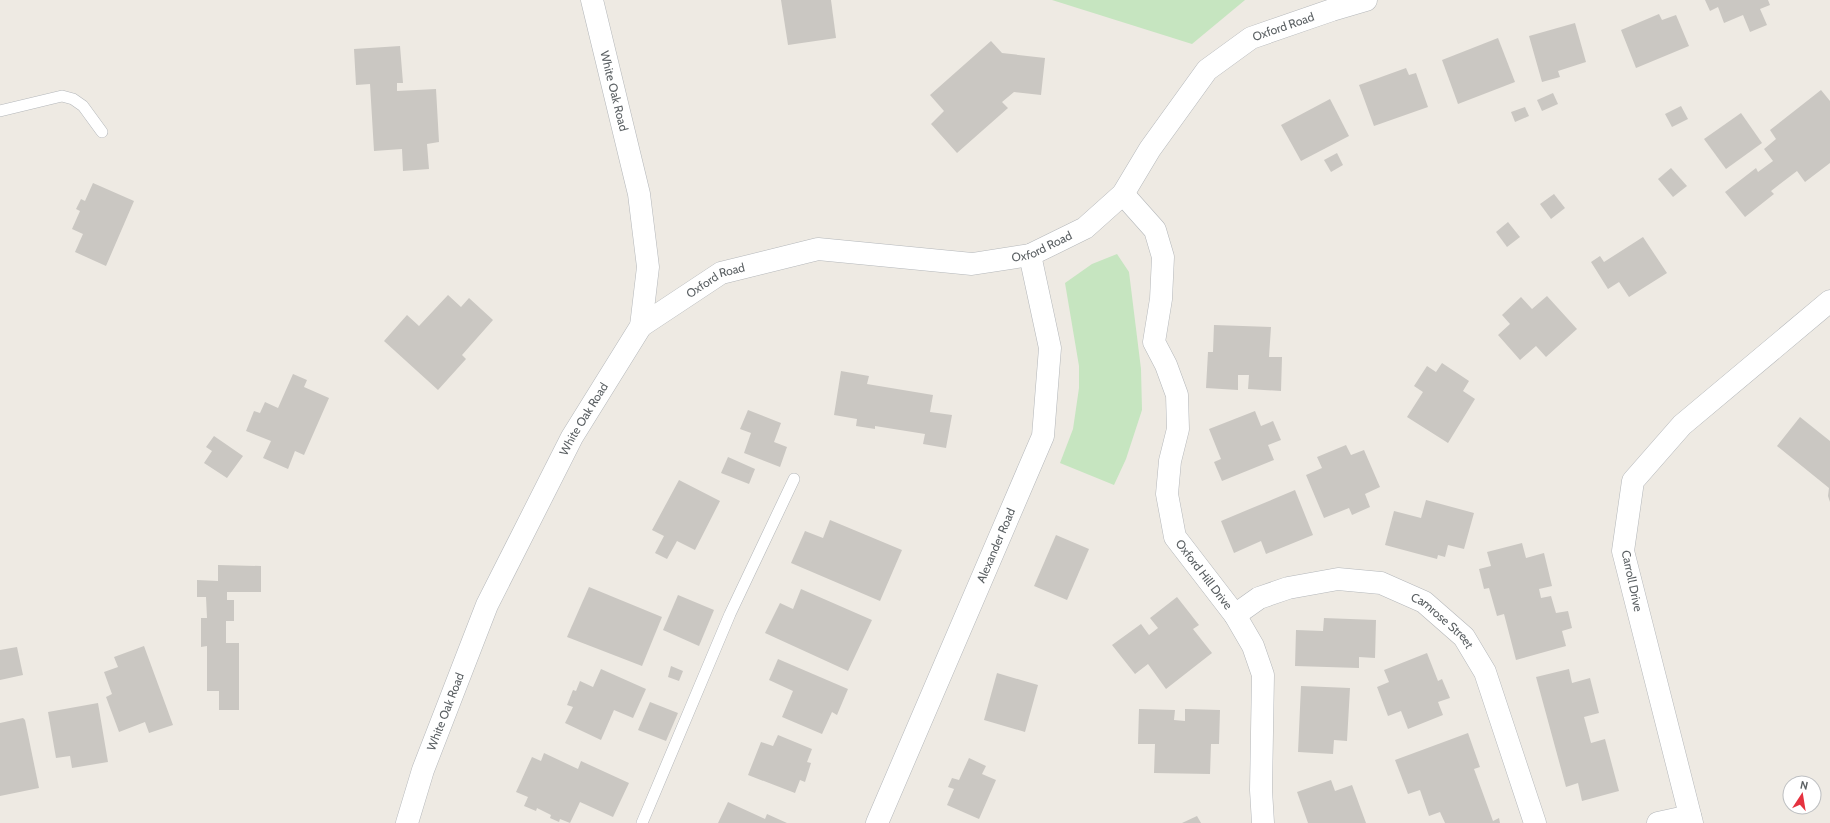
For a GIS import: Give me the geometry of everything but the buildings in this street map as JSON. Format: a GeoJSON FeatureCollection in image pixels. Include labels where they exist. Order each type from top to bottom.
{"type":"FeatureCollection","features":[{"type":"Feature","properties":{"kind":"street","name":"White Oak Road"},"geometry":{"type":"LineString","coordinates":[[407,823],[423,770],[487,605],[572,437],[641,326],[648,267],[639,194],[592,0]]}},
{"type":"Feature","properties":{"kind":"street","name":"Oxford Road"},"geometry":{"type":"LineString","coordinates":[[641,326],[721,273],[818,249],[972,264],[1030,255],[1085,228],[1123,194],[1150,148],[1207,70],[1251,38],[1366,0]]}},
{"type":"Feature","properties":{"kind":"street","name":"Oxford Hill Drive"},"geometry":{"type":"LineString","coordinates":[[1123,194],[1155,230],[1162,257],[1161,299],[1154,342],[1166,365],[1176,395],[1178,429],[1170,461],[1167,494],[1175,537],[1235,615],[1253,646],[1263,675],[1261,790],[1263,823]]}},
{"type":"Feature","properties":{"kind":"street","name":"Alexander Road"},"geometry":{"type":"LineString","coordinates":[[877,823],[1042,436],[1050,348],[1030,255]]}},
{"type":"Feature","properties":{"kind":"street","name":"Carroll Drive"},"geometry":{"type":"LineString","coordinates":[[1691,820],[1623,551],[1633,481],[1682,425],[1830,301]]}},
{"type":"Feature","properties":{"kind":"street","name":"Camrose Street"},"geometry":{"type":"LineString","coordinates":[[1235,615],[1259,598],[1288,588],[1338,579],[1381,583],[1424,602],[1464,637],[1486,672],[1535,823]]}},
{"type":"Feature","properties":{"kind":"street"},"geometry":{"type":"LineString","coordinates":[[1658,823],[1691,820]]}},
{"type":"Feature","properties":{"kind":"lane"},"geometry":{"type":"LineString","coordinates":[[0,111],[62,96],[73,98],[83,106],[102,132]]}},
{"type":"Feature","properties":{"kind":"lane"},"geometry":{"type":"LineString","coordinates":[[642,823],[730,614],[794,479]]}},
{"type":"Feature","properties":{"kind":"green space"},"geometry":{"type":"Polygon","coordinates":[[[1052,0],[1245,0],[1192,44],[1052,0]]]}},
{"type":"Feature","properties":{"kind":"green space"},"geometry":{"type":"Polygon","coordinates":[[[1117,254],[1129,272],[1141,369],[1142,410],[1126,459],[1114,485],[1060,463],[1073,429],[1079,388],[1079,366],[1065,283],[1092,264],[1117,254]]]}}]}
